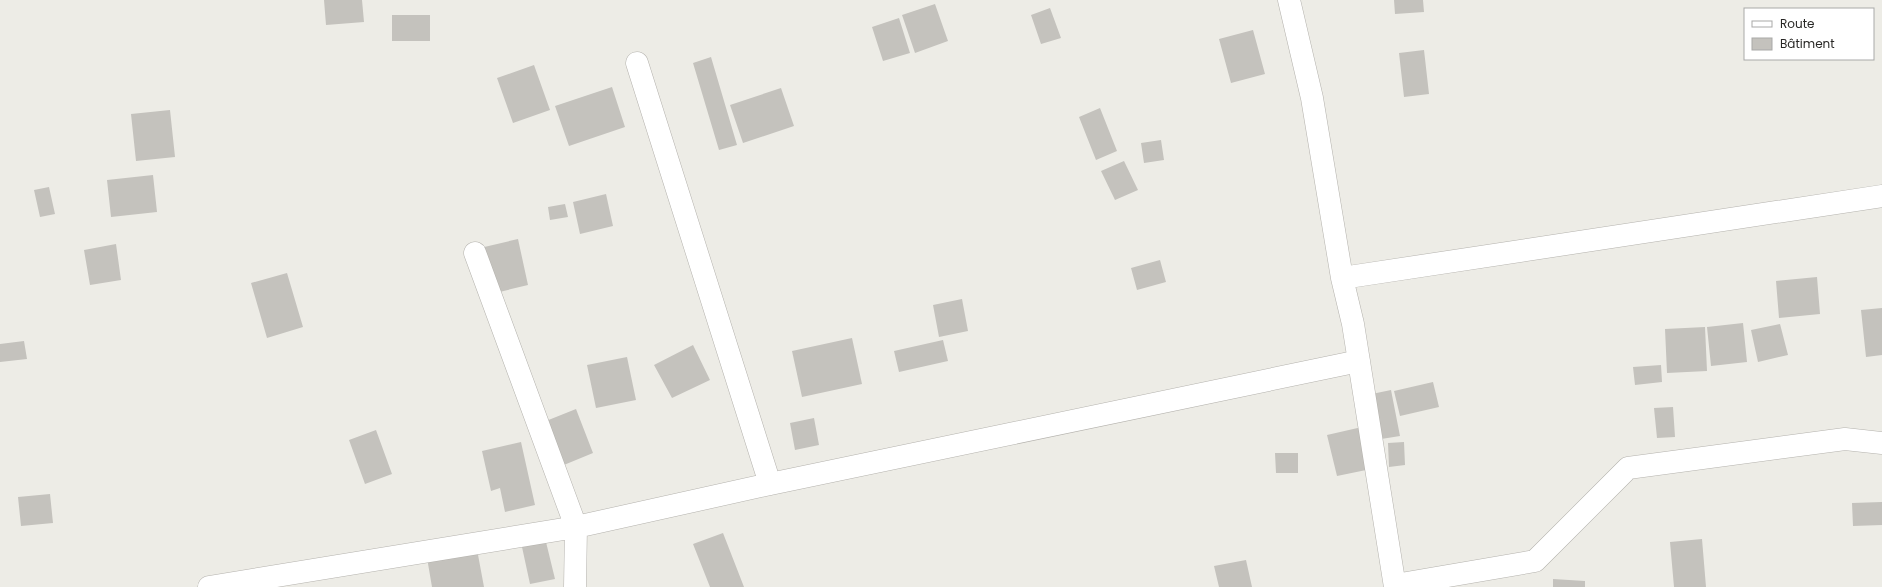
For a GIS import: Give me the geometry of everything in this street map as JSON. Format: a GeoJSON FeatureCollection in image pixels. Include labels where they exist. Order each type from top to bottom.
{"type":"FeatureCollection","features":[{"type":"Feature","properties":{"kind":"street"},"geometry":{"type":"LineString","coordinates":[[1289,0],[1312,98],[1342,278],[1359,361],[1395,586],[1535,561],[1628,468],[1882,434]]}},
{"type":"Feature","properties":{"kind":"street"},"geometry":{"type":"LineString","coordinates":[[637,63],[770,484]]}},
{"type":"Feature","properties":{"kind":"street"},"geometry":{"type":"LineString","coordinates":[[1342,278],[1882,196]]}},
{"type":"Feature","properties":{"kind":"street"},"geometry":{"type":"LineString","coordinates":[[475,253],[576,527],[575,587]]}},
{"type":"Feature","properties":{"kind":"street"},"geometry":{"type":"LineString","coordinates":[[209,587],[576,527],[770,484],[1359,361]]}},
{"type":"Feature","properties":{"kind":"street"},"geometry":{"type":"LineString","coordinates":[[1845,439],[1882,443]]}},
{"type":"Feature","properties":{"kind":"building"},"geometry":{"type":"Polygon","coordinates":[[[324,0],[362,0],[364,22],[326,25],[324,0]]]}},
{"type":"Feature","properties":{"kind":"building"},"geometry":{"type":"Polygon","coordinates":[[[1394,0],[1423,0],[1424,12],[1395,14],[1394,0]]]}},
{"type":"Feature","properties":{"kind":"building"},"geometry":{"type":"Polygon","coordinates":[[[935,4],[948,41],[915,53],[902,15],[935,4]]]}},
{"type":"Feature","properties":{"kind":"building"},"geometry":{"type":"Polygon","coordinates":[[[1050,8],[1061,38],[1041,44],[1031,15],[1050,8]]]}},
{"type":"Feature","properties":{"kind":"building"},"geometry":{"type":"Polygon","coordinates":[[[392,15],[430,15],[430,41],[392,41],[392,15]]]}},
{"type":"Feature","properties":{"kind":"building"},"geometry":{"type":"Polygon","coordinates":[[[899,18],[910,53],[883,61],[872,27],[899,18]]]}},
{"type":"Feature","properties":{"kind":"building"},"geometry":{"type":"Polygon","coordinates":[[[1253,30],[1265,74],[1231,83],[1219,39],[1253,30]]]}},
{"type":"Feature","properties":{"kind":"building"},"geometry":{"type":"Polygon","coordinates":[[[1424,50],[1429,94],[1404,97],[1399,53],[1424,50]]]}},
{"type":"Feature","properties":{"kind":"building"},"geometry":{"type":"Polygon","coordinates":[[[711,57],[737,145],[719,150],[693,63],[711,57]]]}},
{"type":"Feature","properties":{"kind":"building"},"geometry":{"type":"Polygon","coordinates":[[[534,65],[550,110],[513,123],[497,78],[534,65]]]}},
{"type":"Feature","properties":{"kind":"building"},"geometry":{"type":"Polygon","coordinates":[[[612,87],[625,127],[569,146],[555,106],[612,87]]]}},
{"type":"Feature","properties":{"kind":"building"},"geometry":{"type":"Polygon","coordinates":[[[781,88],[794,126],[743,143],[730,105],[781,88]]]}},
{"type":"Feature","properties":{"kind":"building"},"geometry":{"type":"Polygon","coordinates":[[[1100,108],[1117,151],[1096,160],[1079,117],[1100,108]]]}},
{"type":"Feature","properties":{"kind":"building"},"geometry":{"type":"Polygon","coordinates":[[[170,110],[175,157],[136,161],[131,114],[170,110]]]}},
{"type":"Feature","properties":{"kind":"building"},"geometry":{"type":"Polygon","coordinates":[[[1161,140],[1164,160],[1144,163],[1141,143],[1161,140]]]}},
{"type":"Feature","properties":{"kind":"building"},"geometry":{"type":"Polygon","coordinates":[[[1124,161],[1138,190],[1115,200],[1101,171],[1124,161]]]}},
{"type":"Feature","properties":{"kind":"building"},"geometry":{"type":"Polygon","coordinates":[[[153,175],[157,212],[111,217],[107,180],[153,175]]]}},
{"type":"Feature","properties":{"kind":"building"},"geometry":{"type":"Polygon","coordinates":[[[49,187],[55,214],[40,217],[34,190],[49,187]]]}},
{"type":"Feature","properties":{"kind":"building"},"geometry":{"type":"Polygon","coordinates":[[[606,194],[613,226],[580,234],[573,202],[606,194]]]}},
{"type":"Feature","properties":{"kind":"building"},"geometry":{"type":"Polygon","coordinates":[[[565,204],[568,217],[550,220],[548,207],[565,204]]]}},
{"type":"Feature","properties":{"kind":"building"},"geometry":{"type":"Polygon","coordinates":[[[518,239],[528,285],[491,294],[480,248],[518,239]]]}},
{"type":"Feature","properties":{"kind":"building"},"geometry":{"type":"Polygon","coordinates":[[[116,244],[121,280],[90,285],[84,250],[116,244]]]}},
{"type":"Feature","properties":{"kind":"building"},"geometry":{"type":"Polygon","coordinates":[[[1160,260],[1166,282],[1137,290],[1131,268],[1160,260]]]}},
{"type":"Feature","properties":{"kind":"building"},"geometry":{"type":"Polygon","coordinates":[[[287,273],[303,327],[267,338],[251,283],[287,273]]]}},
{"type":"Feature","properties":{"kind":"building"},"geometry":{"type":"Polygon","coordinates":[[[1817,277],[1820,314],[1779,318],[1776,281],[1817,277]]]}},
{"type":"Feature","properties":{"kind":"building"},"geometry":{"type":"Polygon","coordinates":[[[962,299],[968,331],[939,337],[933,305],[962,299]]]}},
{"type":"Feature","properties":{"kind":"building"},"geometry":{"type":"Polygon","coordinates":[[[1882,308],[1882,355],[1866,357],[1861,310],[1882,308]]]}},
{"type":"Feature","properties":{"kind":"building"},"geometry":{"type":"Polygon","coordinates":[[[1743,323],[1747,362],[1711,366],[1707,327],[1743,323]]]}},
{"type":"Feature","properties":{"kind":"building"},"geometry":{"type":"Polygon","coordinates":[[[1780,324],[1788,355],[1758,362],[1751,330],[1780,324]]]}},
{"type":"Feature","properties":{"kind":"building"},"geometry":{"type":"Polygon","coordinates":[[[1705,327],[1707,371],[1667,373],[1665,329],[1705,327]]]}},
{"type":"Feature","properties":{"kind":"building"},"geometry":{"type":"Polygon","coordinates":[[[852,338],[862,384],[802,397],[792,351],[852,338]]]}},
{"type":"Feature","properties":{"kind":"building"},"geometry":{"type":"Polygon","coordinates":[[[943,340],[948,361],[899,372],[894,351],[943,340]]]}},
{"type":"Feature","properties":{"kind":"building"},"geometry":{"type":"Polygon","coordinates":[[[24,341],[27,359],[0,362],[0,344],[24,341]]]}},
{"type":"Feature","properties":{"kind":"building"},"geometry":{"type":"Polygon","coordinates":[[[693,345],[710,380],[672,398],[654,365],[693,345]]]}},
{"type":"Feature","properties":{"kind":"building"},"geometry":{"type":"Polygon","coordinates":[[[627,357],[636,400],[596,408],[587,365],[627,357]]]}},
{"type":"Feature","properties":{"kind":"building"},"geometry":{"type":"Polygon","coordinates":[[[1661,365],[1662,382],[1635,385],[1633,367],[1661,365]]]}},
{"type":"Feature","properties":{"kind":"building"},"geometry":{"type":"Polygon","coordinates":[[[1433,382],[1439,407],[1400,416],[1394,391],[1433,382]]]}},
{"type":"Feature","properties":{"kind":"building"},"geometry":{"type":"Polygon","coordinates":[[[1391,390],[1400,436],[1375,440],[1367,395],[1391,390]]]}},
{"type":"Feature","properties":{"kind":"building"},"geometry":{"type":"Polygon","coordinates":[[[1673,407],[1675,437],[1657,438],[1654,408],[1673,407]]]}},
{"type":"Feature","properties":{"kind":"building"},"geometry":{"type":"Polygon","coordinates":[[[576,409],[593,453],[559,467],[541,423],[576,409]]]}},
{"type":"Feature","properties":{"kind":"building"},"geometry":{"type":"Polygon","coordinates":[[[814,418],[819,445],[795,450],[790,423],[814,418]]]}},
{"type":"Feature","properties":{"kind":"building"},"geometry":{"type":"Polygon","coordinates":[[[1362,427],[1371,469],[1337,476],[1327,435],[1362,427]]]}},
{"type":"Feature","properties":{"kind":"building"},"geometry":{"type":"Polygon","coordinates":[[[376,430],[392,474],[365,484],[349,440],[376,430]]]}},
{"type":"Feature","properties":{"kind":"building"},"geometry":{"type":"Polygon","coordinates":[[[521,442],[535,505],[505,512],[500,488],[491,491],[482,451],[521,442]]]}},
{"type":"Feature","properties":{"kind":"building"},"geometry":{"type":"Polygon","coordinates":[[[1404,442],[1405,465],[1389,467],[1388,443],[1404,442]]]}},
{"type":"Feature","properties":{"kind":"building"},"geometry":{"type":"Polygon","coordinates":[[[1275,453],[1298,453],[1298,473],[1276,473],[1275,453]]]}},
{"type":"Feature","properties":{"kind":"building"},"geometry":{"type":"Polygon","coordinates":[[[50,494],[53,523],[21,526],[18,497],[50,494]]]}},
{"type":"Feature","properties":{"kind":"building"},"geometry":{"type":"Polygon","coordinates":[[[1882,502],[1882,525],[1853,526],[1852,503],[1882,502]]]}},
{"type":"Feature","properties":{"kind":"building"},"geometry":{"type":"Polygon","coordinates":[[[723,533],[744,587],[710,587],[693,544],[723,533]]]}},
{"type":"Feature","properties":{"kind":"building"},"geometry":{"type":"Polygon","coordinates":[[[1702,539],[1706,587],[1674,587],[1670,542],[1702,539]]]}},
{"type":"Feature","properties":{"kind":"building"},"geometry":{"type":"Polygon","coordinates":[[[546,542],[555,579],[530,584],[522,547],[546,542]]]}},
{"type":"Feature","properties":{"kind":"building"},"geometry":{"type":"Polygon","coordinates":[[[476,544],[484,587],[432,587],[426,552],[476,544]]]}},
{"type":"Feature","properties":{"kind":"building"},"geometry":{"type":"Polygon","coordinates":[[[1246,560],[1252,587],[1219,587],[1214,566],[1246,560]]]}},
{"type":"Feature","properties":{"kind":"building"},"geometry":{"type":"Polygon","coordinates":[[[1553,579],[1585,581],[1585,587],[1553,587],[1553,579]]]}}]}
